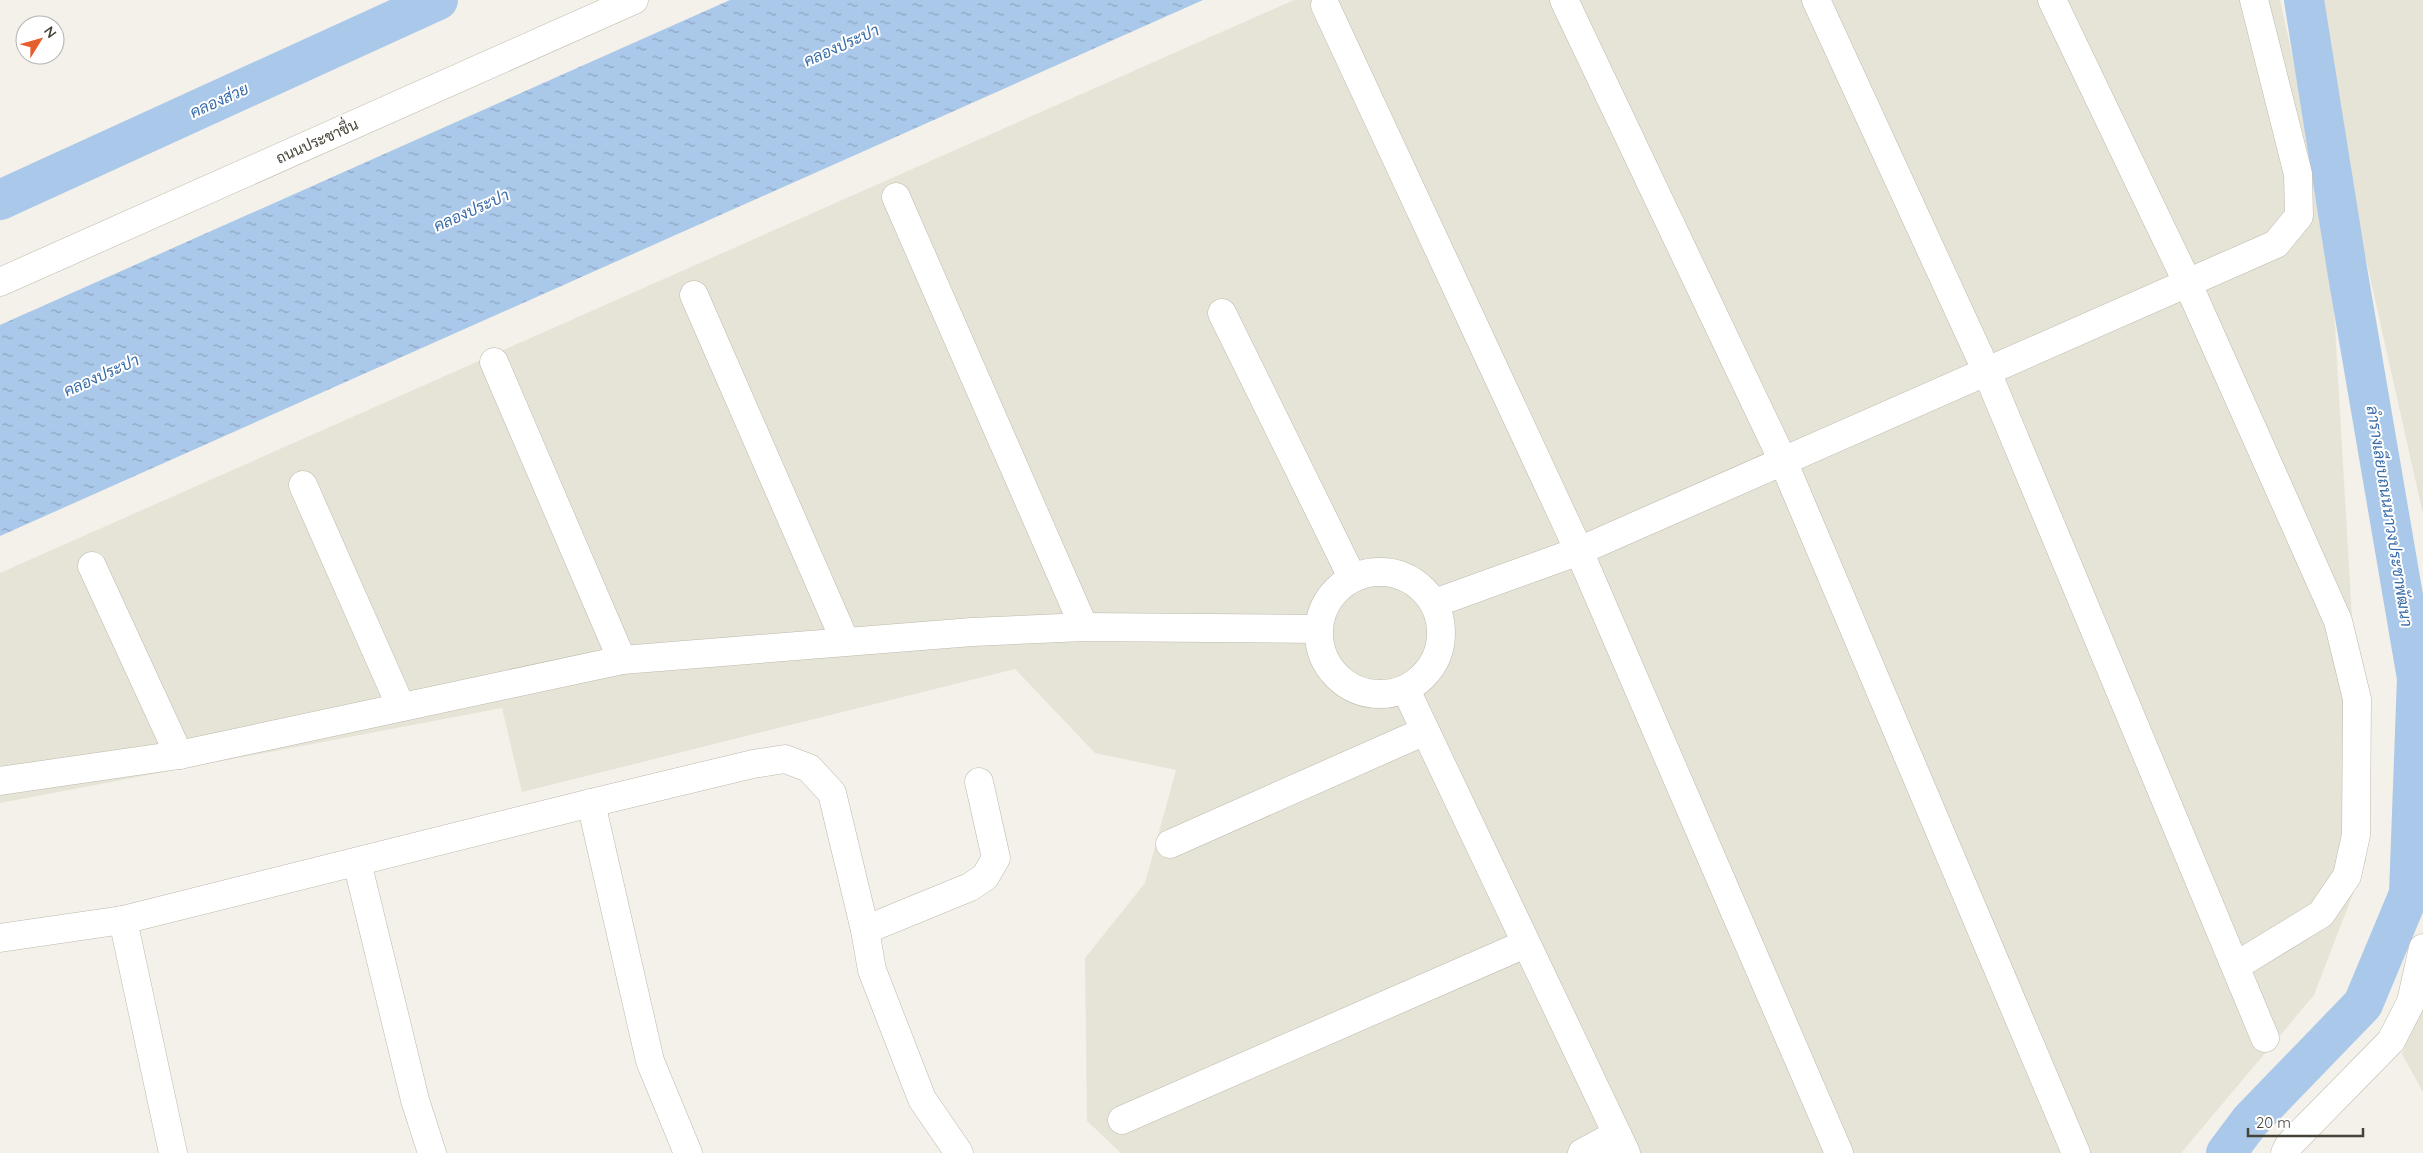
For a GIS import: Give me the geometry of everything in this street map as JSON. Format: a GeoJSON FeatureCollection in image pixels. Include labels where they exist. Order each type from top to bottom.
{"type":"FeatureCollection","features":[{"type":"Feature","properties":{"kind":"street","name":"ถนนประชาชื่น"},"geometry":{"type":"LineString","coordinates":[[0,282],[634,0]]}},
{"type":"Feature","properties":{"kind":"street"},"geometry":{"type":"LineString","coordinates":[[1564,0],[1783,461],[2076,1153]]}},
{"type":"Feature","properties":{"kind":"street"},"geometry":{"type":"LineString","coordinates":[[1816,0],[1987,372],[2265,1038]]}},
{"type":"Feature","properties":{"kind":"street"},"geometry":{"type":"LineString","coordinates":[[2052,0],[2188,284],[2338,622],[2357,699],[2356,835],[2347,876],[2322,914],[2236,966]]}},
{"type":"Feature","properties":{"kind":"street"},"geometry":{"type":"LineString","coordinates":[[1434,603],[1579,551],[2276,244],[2299,216],[2298,174],[2254,0]]}},
{"type":"Feature","properties":{"kind":"street"},"geometry":{"type":"LineString","coordinates":[[1325,5],[1579,551],[1839,1153]]}},
{"type":"Feature","properties":{"kind":"street"},"geometry":{"type":"LineString","coordinates":[[896,197],[1084,627]]}},
{"type":"Feature","properties":{"kind":"street"},"geometry":{"type":"LineString","coordinates":[[694,295],[845,641]]}},
{"type":"Feature","properties":{"kind":"street"},"geometry":{"type":"LineString","coordinates":[[1222,313],[1352,577]]}},
{"type":"Feature","properties":{"kind":"street"},"geometry":{"type":"LineString","coordinates":[[494,362],[622,660]]}},
{"type":"Feature","properties":{"kind":"street"},"geometry":{"type":"LineString","coordinates":[[303,485],[401,707]]}},
{"type":"Feature","properties":{"kind":"street"},"geometry":{"type":"LineString","coordinates":[[92,566],[179,755]]}},
{"type":"Feature","properties":{"kind":"street"},"geometry":{"type":"LineString","coordinates":[[1375,571],[1398,574],[1419,585],[1434,603],[1442,636],[1432,668],[1406,690],[1386,695],[1364,693],[1345,684],[1330,669],[1321,650],[1318,629],[1328,598],[1352,577],[1375,571]]}},
{"type":"Feature","properties":{"kind":"street"},"geometry":{"type":"LineString","coordinates":[[0,781],[179,755],[622,660],[845,641],[972,632],[1084,627],[1318,629]]}},
{"type":"Feature","properties":{"kind":"street"},"geometry":{"type":"LineString","coordinates":[[1406,690],[1621,1144],[1582,1153]]}},
{"type":"Feature","properties":{"kind":"street"},"geometry":{"type":"LineString","coordinates":[[1170,844],[1425,731]]}},
{"type":"Feature","properties":{"kind":"street"},"geometry":{"type":"LineString","coordinates":[[0,938],[123,920],[590,803],[785,758],[809,768],[832,793],[865,930],[872,970],[922,1099],[959,1153]]}},
{"type":"Feature","properties":{"kind":"street"},"geometry":{"type":"LineString","coordinates":[[865,930],[970,887],[985,877],[996,858],[979,782]]}},
{"type":"Feature","properties":{"kind":"street"},"geometry":{"type":"LineString","coordinates":[[590,803],[650,1061],[688,1153]]}},
{"type":"Feature","properties":{"kind":"street"},"geometry":{"type":"LineString","coordinates":[[357,862],[415,1100],[432,1153]]}},
{"type":"Feature","properties":{"kind":"street"},"geometry":{"type":"LineString","coordinates":[[123,920],[173,1153]]}},
{"type":"Feature","properties":{"kind":"street"},"geometry":{"type":"LineString","coordinates":[[1122,1120],[1525,944]]}},
{"type":"Feature","properties":{"kind":"street"},"geometry":{"type":"LineString","coordinates":[[2285,1153],[2289,1145],[2391,1041],[2411,1002],[2423,948]]}},
{"type":"Feature","properties":{"kind":"shaded area"},"geometry":{"type":"Polygon","coordinates":[[[1294,0],[2280,0],[2329,223],[2366,860],[2314,995],[2181,1153],[1121,1153],[1087,1121],[1085,958],[1145,883],[1176,770],[1095,753],[1015,669],[522,792],[502,708],[0,803],[0,573],[1294,0]]]}},
{"type":"Feature","properties":{"kind":"shaded area"},"geometry":{"type":"Polygon","coordinates":[[[2308,0],[2423,0],[2423,514],[2308,0]]]}},
{"type":"Feature","properties":{"kind":"shaded area"},"geometry":{"type":"Polygon","coordinates":[[[2423,963],[2423,1092],[2402,1054],[2423,963]]]}},
{"type":"Feature","properties":{"kind":"water","name":"คลองประปา"},"geometry":{"type":"Polygon","coordinates":[[[730,0],[1203,0],[0,536],[0,325],[730,0]]]}},
{"type":"Feature","properties":{"kind":"waterway","name":"คลองส่วย"},"geometry":{"type":"LineString","coordinates":[[0,200],[438,0]]}},
{"type":"Feature","properties":{"kind":"waterway","name":"ลำรางเลียบถนนนาวงประชาพัฒนา"},"geometry":{"type":"LineString","coordinates":[[2226,1153],[2250,1121],[2363,1004],[2409,894],[2417,678],[2348,275],[2304,0]]}}]}
